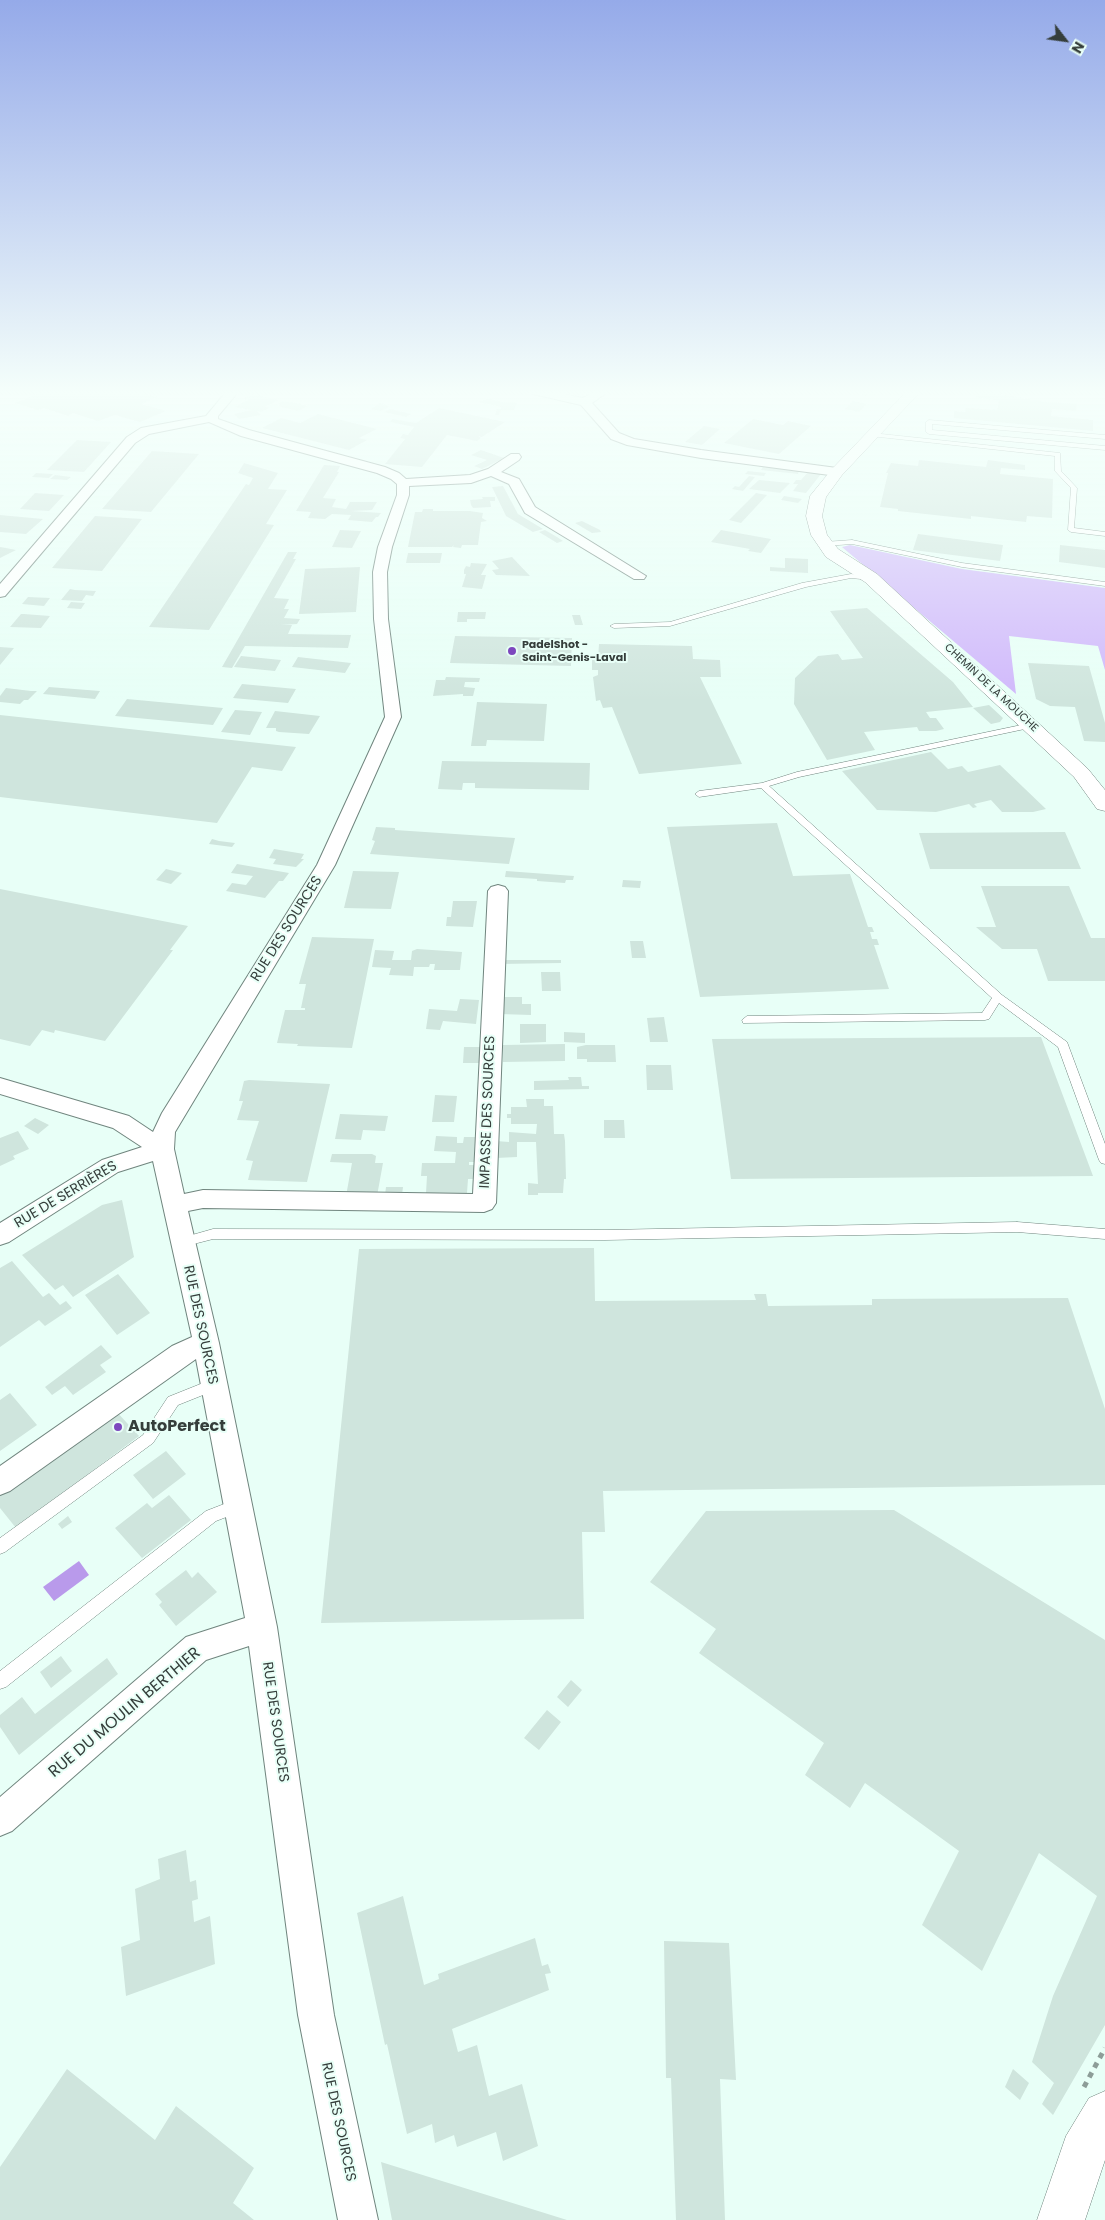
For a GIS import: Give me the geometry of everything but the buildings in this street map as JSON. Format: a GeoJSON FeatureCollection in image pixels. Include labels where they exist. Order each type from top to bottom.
{"type":"FeatureCollection","features":[{"type":"Feature","properties":{"kind":"street"},"geometry":{"type":"LineString","coordinates":[[0,593],[84,495]]}},
{"type":"Feature","properties":{"kind":"street","name":"RUE DES SOURCES"},"geometry":{"type":"LineString","coordinates":[[358,2220],[316,2015],[262,1627],[206,1343],[162,1149],[164,1132],[170,1119],[326,865],[392,717],[380,619],[380,572],[385,547],[403,495]]}},
{"type":"Feature","properties":{"kind":"street"},"geometry":{"type":"LineString","coordinates":[[521,495],[530,510],[639,576]]}},
{"type":"Feature","properties":{"kind":"street","name":"CHEMIN DE LA MOUCHE"},"geometry":{"type":"LineString","coordinates":[[819,495],[814,516],[818,536],[832,553],[871,578],[1032,725],[1081,774],[1105,804]]}},
{"type":"Feature","properties":{"kind":"street","name":"IMPASSE DES SOURCES"},"geometry":{"type":"LineString","coordinates":[[174,1205],[203,1199],[484,1203],[498,891]]}},
{"type":"Feature","properties":{"kind":"street"},"geometry":{"type":"LineString","coordinates":[[0,1086],[121,1122],[162,1149]]}},
{"type":"Feature","properties":{"kind":"street","name":"RUE DE SERRIÈRES"},"geometry":{"type":"LineString","coordinates":[[0,1235],[110,1166],[162,1149]]}},
{"type":"Feature","properties":{"kind":"street"},"geometry":{"type":"LineString","coordinates":[[0,1482],[180,1354],[206,1343]]}},
{"type":"Feature","properties":{"kind":"street","name":"RUE DU MOULIN BERTHIER"},"geometry":{"type":"LineString","coordinates":[[0,1819],[197,1648],[262,1627]]}},
{"type":"Feature","properties":{"kind":"street"},"geometry":{"type":"LineString","coordinates":[[1062,2220],[1083,2153],[1105,2114]]}},
{"type":"Feature","properties":{"kind":"lane"},"geometry":{"type":"LineString","coordinates":[[1074,495],[1071,530],[1105,534]]}},
{"type":"Feature","properties":{"kind":"lane"},"geometry":{"type":"LineString","coordinates":[[825,544],[852,542],[962,565],[1105,584]]}},
{"type":"Feature","properties":{"kind":"lane"},"geometry":{"type":"LineString","coordinates":[[614,626],[670,624],[805,585],[851,576],[871,578]]}},
{"type":"Feature","properties":{"kind":"lane"},"geometry":{"type":"LineString","coordinates":[[700,794],[763,785],[797,775],[1032,725]]}},
{"type":"Feature","properties":{"kind":"lane"},"geometry":{"type":"LineString","coordinates":[[763,785],[998,997],[1063,1045],[1105,1160]]}},
{"type":"Feature","properties":{"kind":"lane"},"geometry":{"type":"LineString","coordinates":[[747,1020],[985,1016],[998,997]]}},
{"type":"Feature","properties":{"kind":"lane"},"geometry":{"type":"LineString","coordinates":[[182,1242],[213,1234],[604,1235],[1017,1227],[1105,1234]]}},
{"type":"Feature","properties":{"kind":"lane"},"geometry":{"type":"LineString","coordinates":[[0,1547],[148,1438],[173,1401],[213,1385]]}},
{"type":"Feature","properties":{"kind":"lane"},"geometry":{"type":"LineString","coordinates":[[0,1681],[210,1516],[238,1505]]}},
{"type":"Feature","properties":{"kind":"shaded area"},"geometry":{"type":"Polygon","coordinates":[[[850,545],[962,569],[1105,588],[1105,670],[1098,646],[1009,636],[1016,694],[842,547],[850,545]]]}},
{"type":"Feature","properties":{"kind":"shaded area"},"geometry":{"type":"Polygon","coordinates":[[[79,1561],[89,1575],[54,1601],[43,1587],[79,1561]]]}},
{"type":"Feature","properties":{"kind":"place","name":"PadelShot - Saint-Genis-Laval"},"geometry":{"type":"Point","coordinates":[512,651]}},
{"type":"Feature","properties":{"kind":"place","name":"AutoPerfect"},"geometry":{"type":"Point","coordinates":[118,1427]}}]}
